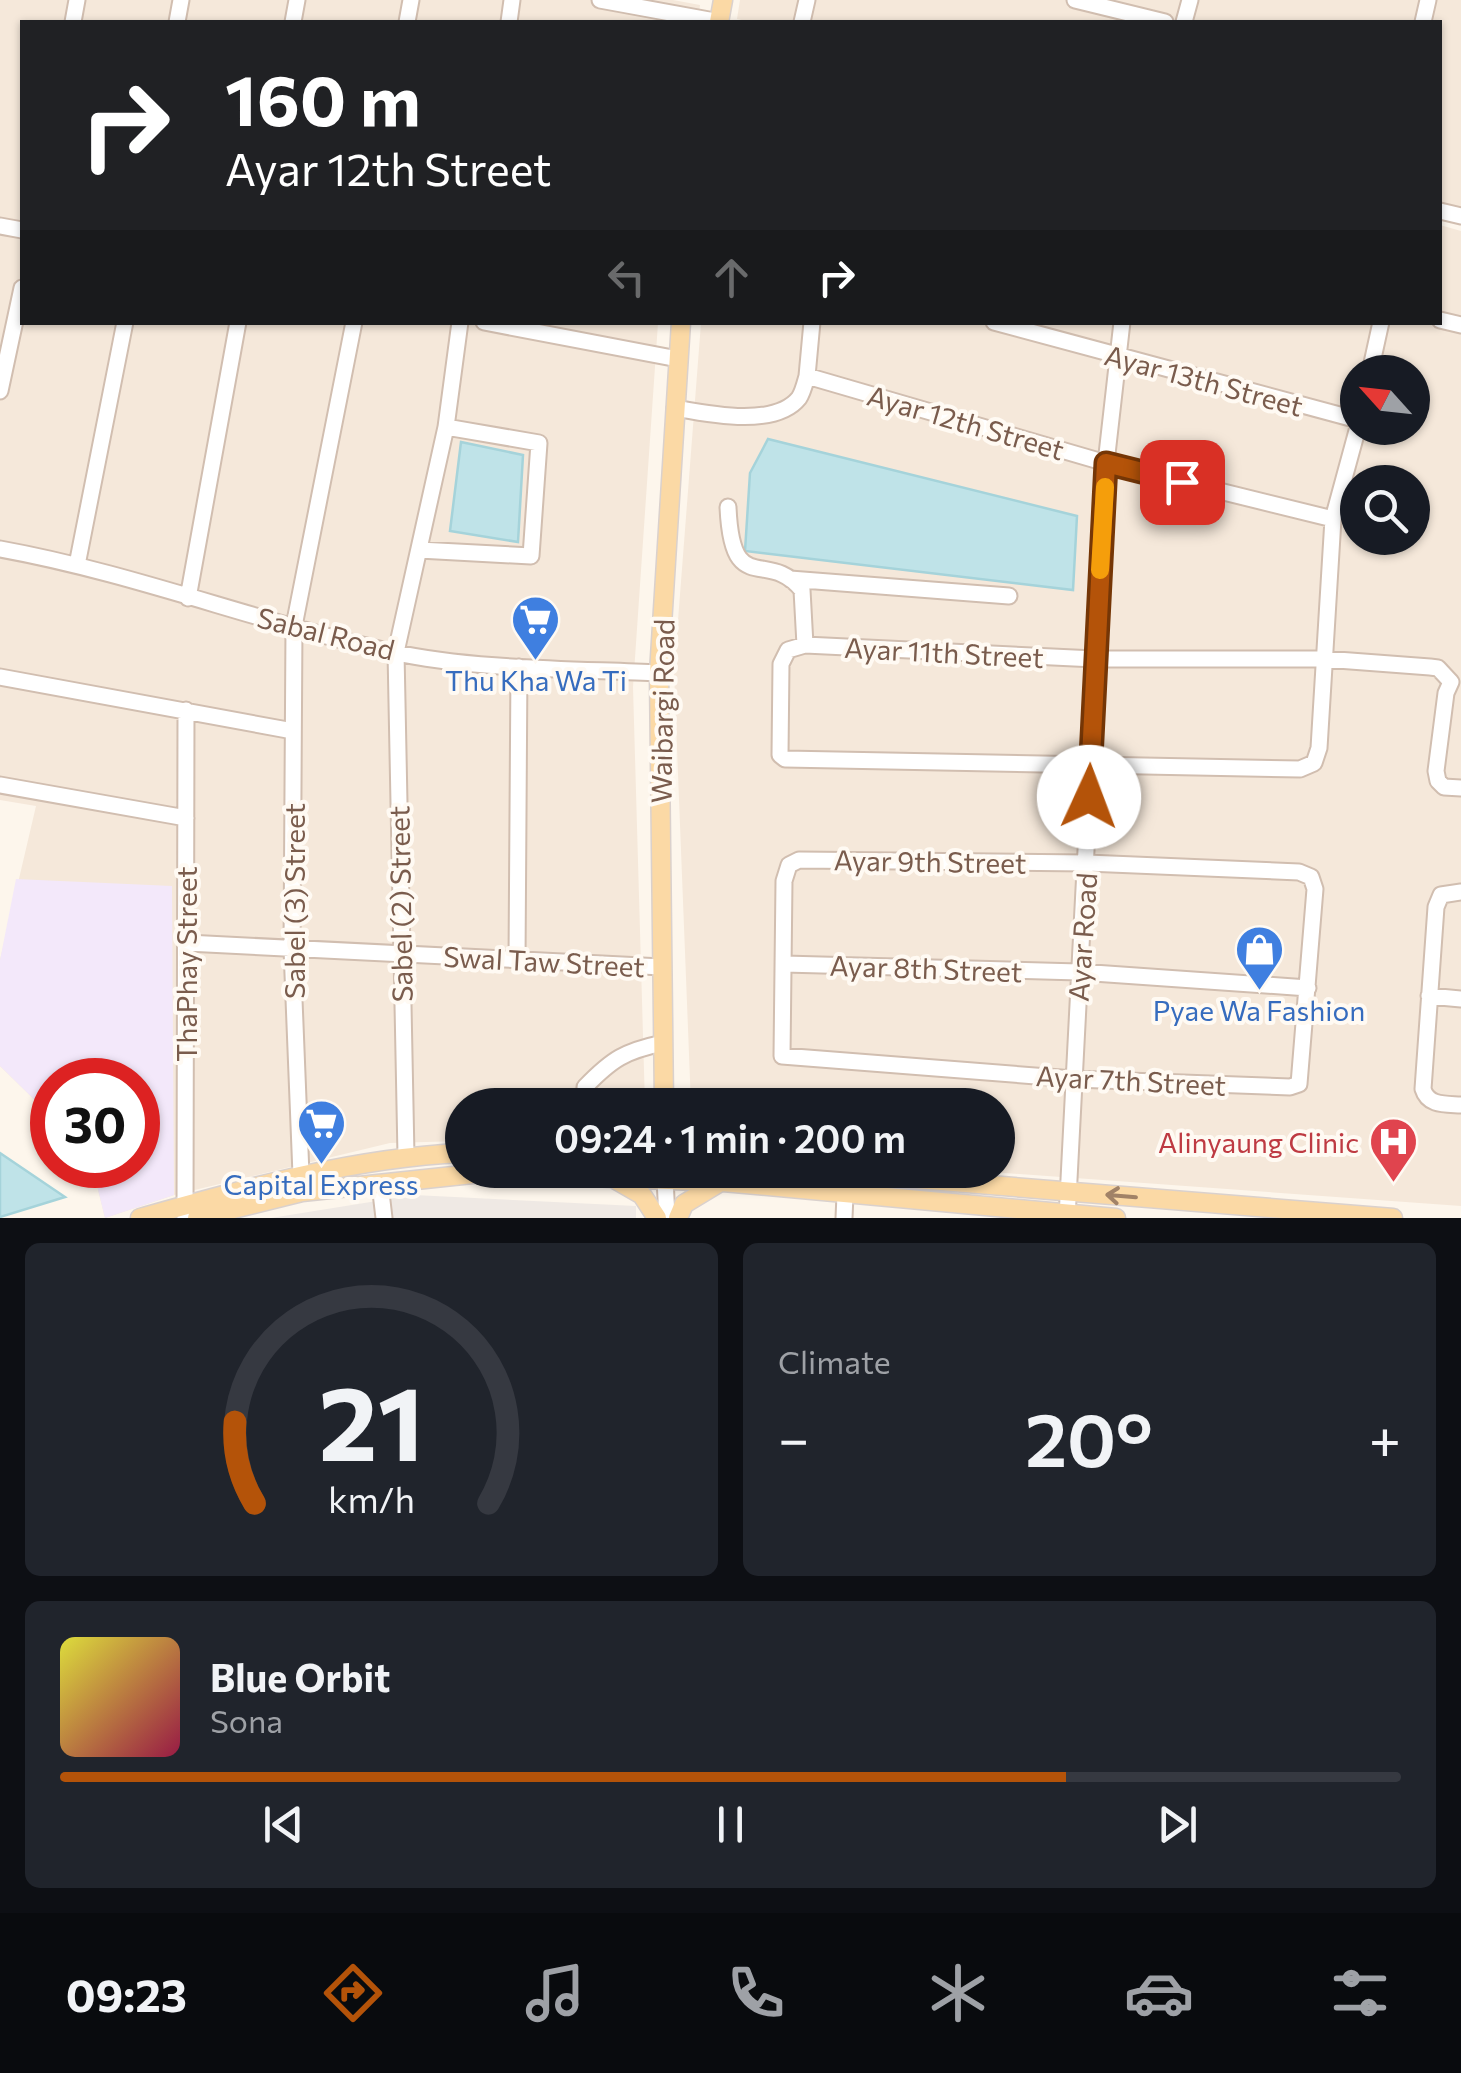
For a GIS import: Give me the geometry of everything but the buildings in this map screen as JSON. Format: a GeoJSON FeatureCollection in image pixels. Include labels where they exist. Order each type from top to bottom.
{"type":"FeatureCollection","features":[{"type":"Feature","properties":{"kind":"main road","name":"Waibargi Road"},"geometry":{"type":"LineString","coordinates":[[664,1088],[659,673],[681,325]]}},
{"type":"Feature","properties":{"kind":"main road"},"geometry":{"type":"LineString","coordinates":[[189,1214],[300,1175],[406,1156],[445,1154]]}},
{"type":"Feature","properties":{"kind":"main road"},"geometry":{"type":"LineString","coordinates":[[140,1218],[189,1214],[302,1192],[445,1176]]}},
{"type":"Feature","properties":{"kind":"main road"},"geometry":{"type":"LineString","coordinates":[[628,1188],[642,1196],[656,1218]]}},
{"type":"Feature","properties":{"kind":"main road"},"geometry":{"type":"LineString","coordinates":[[678,1218],[684,1204],[712,1188]]}},
{"type":"Feature","properties":{"kind":"main road"},"geometry":{"type":"LineString","coordinates":[[779,1188],[1116,1218]]}},
{"type":"Feature","properties":{"kind":"main road"},"geometry":{"type":"LineString","coordinates":[[1015,1188],[1393,1218]]}},
{"type":"Feature","properties":{"kind":"street"},"geometry":{"type":"LineString","coordinates":[[600,0],[709,20]]}},
{"type":"Feature","properties":{"kind":"street"},"geometry":{"type":"LineString","coordinates":[[1075,0],[1157,20]]}},
{"type":"Feature","properties":{"kind":"street"},"geometry":{"type":"LineString","coordinates":[[0,392],[20,297]]}},
{"type":"Feature","properties":{"kind":"street"},"geometry":{"type":"LineString","coordinates":[[77,566],[124,325]]}},
{"type":"Feature","properties":{"kind":"street"},"geometry":{"type":"LineString","coordinates":[[188,598],[237,325]]}},
{"type":"Feature","properties":{"kind":"street","name":"Sabel (3) Street"},"geometry":{"type":"LineString","coordinates":[[300,1175],[292,949],[294,626],[353,325]]}},
{"type":"Feature","properties":{"kind":"street","name":"Sabel (2) Street"},"geometry":{"type":"LineString","coordinates":[[406,1156],[396,652],[446,427],[460,325]]}},
{"type":"Feature","properties":{"kind":"street"},"geometry":{"type":"LineString","coordinates":[[500,325],[678,359]]}},
{"type":"Feature","properties":{"kind":"street"},"geometry":{"type":"LineString","coordinates":[[675,408],[725,416],[782,412],[801,396],[812,325]]}},
{"type":"Feature","properties":{"kind":"street","name":"Ayar 13th Street"},"geometry":{"type":"LineString","coordinates":[[1004,325],[1340,419]]}},
{"type":"Feature","properties":{"kind":"street","name":"Ayar Road"},"geometry":{"type":"LineString","coordinates":[[1067,1216],[1106,463],[1122,325]]}},
{"type":"Feature","properties":{"kind":"street"},"geometry":{"type":"LineString","coordinates":[[1374,355],[1380,325]]}},
{"type":"Feature","properties":{"kind":"street","name":"Ayar 12th Street"},"geometry":{"type":"LineString","coordinates":[[807,376],[1106,463],[1333,519]]}},
{"type":"Feature","properties":{"kind":"street"},"geometry":{"type":"LineString","coordinates":[[419,550],[532,556],[539,443],[446,427]]}},
{"type":"Feature","properties":{"kind":"street"},"geometry":{"type":"LineString","coordinates":[[790,579],[804,598],[805,645],[788,650],[782,664],[779,752],[785,758],[1300,768],[1314,763],[1319,748],[1333,519],[1352,445]]}},
{"type":"Feature","properties":{"kind":"street"},"geometry":{"type":"LineString","coordinates":[[728,507],[729,534],[738,558],[750,567],[790,579],[1009,596]]}},
{"type":"Feature","properties":{"kind":"street","name":"Sabal Road"},"geometry":{"type":"LineString","coordinates":[[0,549],[396,652],[518,666],[659,673]]}},
{"type":"Feature","properties":{"kind":"street","name":"Ayar 11th Street"},"geometry":{"type":"LineString","coordinates":[[805,645],[1095,659],[1324,659],[1438,668],[1456,681]]}},
{"type":"Feature","properties":{"kind":"street"},"geometry":{"type":"LineString","coordinates":[[517,960],[518,666]]}},
{"type":"Feature","properties":{"kind":"street"},"geometry":{"type":"LineString","coordinates":[[0,677],[293,731]]}},
{"type":"Feature","properties":{"kind":"street"},"geometry":{"type":"LineString","coordinates":[[1456,681],[1446,693],[1436,772],[1444,787],[1461,788]]}},
{"type":"Feature","properties":{"kind":"street","name":"ThaPhay Street"},"geometry":{"type":"LineString","coordinates":[[186,710],[189,1214]]}},
{"type":"Feature","properties":{"kind":"street"},"geometry":{"type":"LineString","coordinates":[[0,786],[186,818]]}},
{"type":"Feature","properties":{"kind":"street","name":"Ayar 9th Street"},"geometry":{"type":"LineString","coordinates":[[784,964],[784,881],[788,865],[799,860],[1087,863],[1299,872],[1311,877],[1314,889],[1308,988]]}},
{"type":"Feature","properties":{"kind":"street"},"geometry":{"type":"LineString","coordinates":[[1461,892],[1441,895],[1436,907],[1423,1089],[1425,1097],[1434,1103],[1461,1105]]}},
{"type":"Feature","properties":{"kind":"street","name":"Swal Taw Street"},"geometry":{"type":"LineString","coordinates":[[186,943],[662,967]]}},
{"type":"Feature","properties":{"kind":"street","name":"Ayar 8th Street"},"geometry":{"type":"LineString","coordinates":[[784,964],[1080,972],[1308,988]]}},
{"type":"Feature","properties":{"kind":"street","name":"Ayar 7th Street"},"geometry":{"type":"LineString","coordinates":[[784,964],[782,1056],[1074,1079],[1290,1087],[1300,1084],[1308,988]]}},
{"type":"Feature","properties":{"kind":"street"},"geometry":{"type":"LineString","coordinates":[[1430,996],[1461,999]]}},
{"type":"Feature","properties":{"kind":"street"},"geometry":{"type":"LineString","coordinates":[[587,1088],[621,1056],[663,1044]]}},
{"type":"Feature","properties":{"kind":"street"},"geometry":{"type":"LineString","coordinates":[[380,1184],[384,1218]]}},
{"type":"Feature","properties":{"kind":"street"},"geometry":{"type":"LineString","coordinates":[[666,1188],[667,1218]]}},
{"type":"Feature","properties":{"kind":"street"},"geometry":{"type":"LineString","coordinates":[[844,1218],[845,1195]]}},
{"type":"Feature","properties":{"kind":"shaded area"},"geometry":{"type":"Polygon","coordinates":[[[0,0],[673,0],[700,5],[698,20],[20,20],[20,325],[658,325],[633,687],[645,1088],[445,1088],[445,1141],[390,1143],[174,1195],[105,1218],[98,1188],[160,1188],[160,1058],[30,1058],[30,1095],[0,1066],[0,960],[36,806],[0,800],[0,0]]]}},
{"type":"Feature","properties":{"kind":"shaded area"},"geometry":{"type":"Polygon","coordinates":[[[740,0],[1461,0],[1461,212],[1442,207],[1442,20],[737,19],[740,0]]]}},
{"type":"Feature","properties":{"kind":"shaded area"},"geometry":{"type":"Polygon","coordinates":[[[1442,226],[1461,231],[1461,1206],[1015,1174],[1015,1088],[690,1088],[674,672],[701,325],[1442,325],[1442,226]]]}},
{"type":"Feature","properties":{"kind":"shaded area"},"geometry":{"type":"Polygon","coordinates":[[[16,879],[172,886],[174,1195],[105,1218],[98,1188],[160,1188],[160,1058],[30,1058],[30,1095],[0,1066],[0,960],[16,879]]]}},
{"type":"Feature","properties":{"kind":"shaded area"},"geometry":{"type":"Polygon","coordinates":[[[414,1195],[636,1206],[636,1218],[271,1218],[414,1195]]]}},
{"type":"Feature","properties":{"kind":"water"},"geometry":{"type":"Polygon","coordinates":[[[768,439],[1077,516],[1073,590],[745,551],[750,473],[768,439]]]}},
{"type":"Feature","properties":{"kind":"water"},"geometry":{"type":"Polygon","coordinates":[[[461,442],[523,455],[518,542],[450,531],[461,442]]]}},
{"type":"Feature","properties":{"kind":"water"},"geometry":{"type":"Polygon","coordinates":[[[0,1153],[30,1173],[30,1188],[52,1188],[65,1197],[0,1217],[0,1153]]]}},
{"type":"Feature","properties":{"kind":"slow traffic"},"geometry":{"type":"LineString","coordinates":[[1100,570],[1105,487]]}},
{"type":"Feature","properties":{"kind":"place","name":"Thu Kha Wa Ti"},"geometry":{"type":"Point","coordinates":[536,662]}},
{"type":"Feature","properties":{"kind":"place","name":"Pyae Wa Fashion"},"geometry":{"type":"Point","coordinates":[1259,992]}},
{"type":"Feature","properties":{"kind":"place","name":"Capital Express"},"geometry":{"type":"Point","coordinates":[321,1166]}},
{"type":"Feature","properties":{"kind":"place","name":"Alinyaung Clinic"},"geometry":{"type":"Point","coordinates":[1394,1184]}},
{"type":"Feature","properties":{"kind":"route"},"geometry":{"type":"LineString","coordinates":[[1089,797],[1106,463],[1182,482]]}}]}
